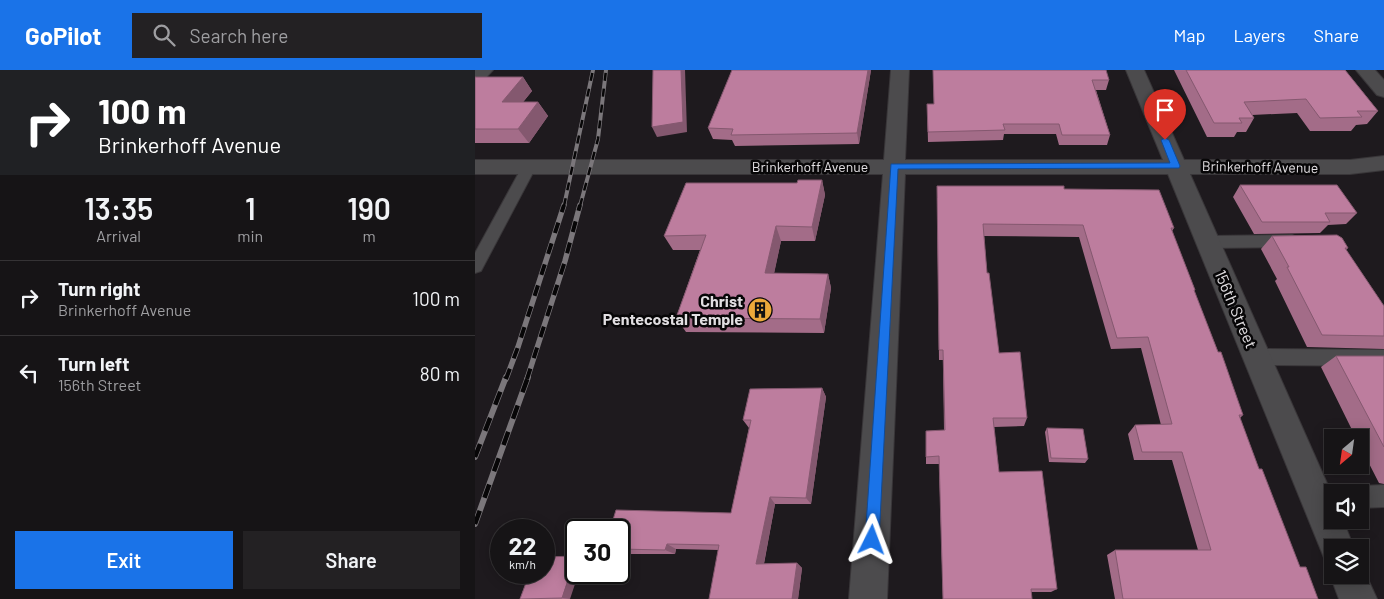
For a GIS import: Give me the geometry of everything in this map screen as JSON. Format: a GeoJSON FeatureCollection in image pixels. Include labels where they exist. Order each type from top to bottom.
{"type":"FeatureCollection","features":[{"type":"Feature","properties":{"kind":"street"},"geometry":{"type":"LineString","coordinates":[[475,79],[483,70]]}},
{"type":"Feature","properties":{"kind":"street"},"geometry":{"type":"LineString","coordinates":[[868,599],[900,70]]}},
{"type":"Feature","properties":{"kind":"street","name":"156th Street"},"geometry":{"type":"LineString","coordinates":[[1135,70],[1257,358],[1324,498]]}},
{"type":"Feature","properties":{"kind":"street"},"geometry":{"type":"LineString","coordinates":[[1365,70],[1384,91]]}},
{"type":"Feature","properties":{"kind":"street","name":"Brinkerhoff Avenue"},"geometry":{"type":"LineString","coordinates":[[475,166],[1175,166],[1350,168],[1384,163]]}},
{"type":"Feature","properties":{"kind":"street"},"geometry":{"type":"LineString","coordinates":[[1352,584],[1358,599]]}},
{"type":"Feature","properties":{"kind":"lane"},"geometry":{"type":"LineString","coordinates":[[475,268],[529,166]]}},
{"type":"Feature","properties":{"kind":"lane"},"geometry":{"type":"LineString","coordinates":[[1207,242],[1309,241]]}},
{"type":"Feature","properties":{"kind":"lane"},"geometry":{"type":"LineString","coordinates":[[1257,358],[1384,358]]}},
{"type":"Feature","properties":{"kind":"lane"},"geometry":{"type":"LineString","coordinates":[[1369,497],[1384,496]]}},
{"type":"Feature","properties":{"kind":"building"},"geometry":{"type":"Polygon","coordinates":[[[653,70],[681,70],[683,122],[652,127],[653,70]]]}},
{"type":"Feature","properties":{"kind":"building"},"geometry":{"type":"Polygon","coordinates":[[[732,70],[868,70],[857,133],[731,135],[733,129],[708,128],[732,70]]]}},
{"type":"Feature","properties":{"kind":"building"},"geometry":{"type":"Polygon","coordinates":[[[933,70],[1106,70],[1109,80],[1092,80],[1110,135],[1062,135],[1059,124],[1003,124],[1005,130],[928,132],[927,104],[934,104],[933,70]]]}},
{"type":"Feature","properties":{"kind":"building"},"geometry":{"type":"Polygon","coordinates":[[[1186,70],[1345,70],[1378,111],[1357,111],[1362,117],[1320,118],[1306,99],[1244,102],[1254,118],[1239,118],[1242,123],[1214,123],[1186,70]]]}},
{"type":"Feature","properties":{"kind":"building"},"geometry":{"type":"Polygon","coordinates":[[[475,77],[523,77],[502,102],[538,102],[518,129],[475,129],[475,77]]]}},
{"type":"Feature","properties":{"kind":"building"},"geometry":{"type":"Polygon","coordinates":[[[798,180],[822,180],[812,227],[776,226],[765,273],[828,274],[820,319],[676,318],[706,235],[664,236],[686,183],[797,183],[798,180]]]}},
{"type":"Feature","properties":{"kind":"building"},"geometry":{"type":"Polygon","coordinates":[[[1240,185],[1337,185],[1357,213],[1325,213],[1330,222],[1262,222],[1240,185]]]}},
{"type":"Feature","properties":{"kind":"building"},"geometry":{"type":"Polygon","coordinates":[[[937,186],[1064,186],[1064,189],[1159,190],[1174,228],[1171,228],[1194,290],[1218,352],[1221,352],[1243,415],[1239,415],[1259,469],[1262,469],[1300,567],[1306,567],[1318,599],[1123,599],[1115,550],[1211,550],[1182,452],[1142,452],[1135,425],[1172,424],[1148,337],[1117,338],[1083,225],[983,224],[987,273],[989,273],[999,353],[1020,352],[1027,418],[993,418],[999,472],[1042,471],[1057,589],[1031,589],[1032,599],[943,599],[939,456],[926,457],[926,431],[945,430],[943,350],[939,350],[937,186]]]}},
{"type":"Feature","properties":{"kind":"building"},"geometry":{"type":"Polygon","coordinates":[[[1337,235],[1342,238],[1348,248],[1345,248],[1384,306],[1384,336],[1322,335],[1272,236],[1337,235]]]}},
{"type":"Feature","properties":{"kind":"building"},"geometry":{"type":"Polygon","coordinates":[[[1336,356],[1384,356],[1384,447],[1336,356]]]}},
{"type":"Feature","properties":{"kind":"building"},"geometry":{"type":"Polygon","coordinates":[[[822,388],[806,498],[770,497],[756,564],[797,563],[792,599],[709,599],[719,545],[667,544],[665,550],[630,549],[630,519],[613,519],[616,510],[731,513],[751,420],[743,420],[750,389],[822,388]]]}},
{"type":"Feature","properties":{"kind":"building"},"geometry":{"type":"Polygon","coordinates":[[[1047,428],[1083,429],[1088,459],[1051,458],[1047,428]]]}},
{"type":"Feature","properties":{"kind":"building"},"geometry":{"type":"Polygon","coordinates":[[[565,556],[565,584],[567,584],[562,598],[520,599],[526,584],[555,584],[555,557],[565,556]]]}},
{"type":"Feature","properties":{"kind":"railway"},"geometry":{"type":"LineString","coordinates":[[564,206],[593,70]]}},
{"type":"Feature","properties":{"kind":"railway"},"geometry":{"type":"LineString","coordinates":[[580,206],[598,139],[606,70]]}},
{"type":"Feature","properties":{"kind":"railway"},"geometry":{"type":"LineString","coordinates":[[506,379],[564,205]]}},
{"type":"Feature","properties":{"kind":"railway"},"geometry":{"type":"LineString","coordinates":[[527,379],[565,261],[580,205]]}},
{"type":"Feature","properties":{"kind":"railway"},"geometry":{"type":"LineString","coordinates":[[475,457],[506,377]]}},
{"type":"Feature","properties":{"kind":"railway"},"geometry":{"type":"LineString","coordinates":[[475,524],[528,377]]}},
{"type":"Feature","properties":{"kind":"place","name":"Christ Pentecostal Temple"},"geometry":{"type":"Point","coordinates":[760,310]}},
{"type":"Feature","properties":{"kind":"route"},"geometry":{"type":"LineString","coordinates":[[872,540],[894,166],[1175,166],[1165,140]]}}]}
